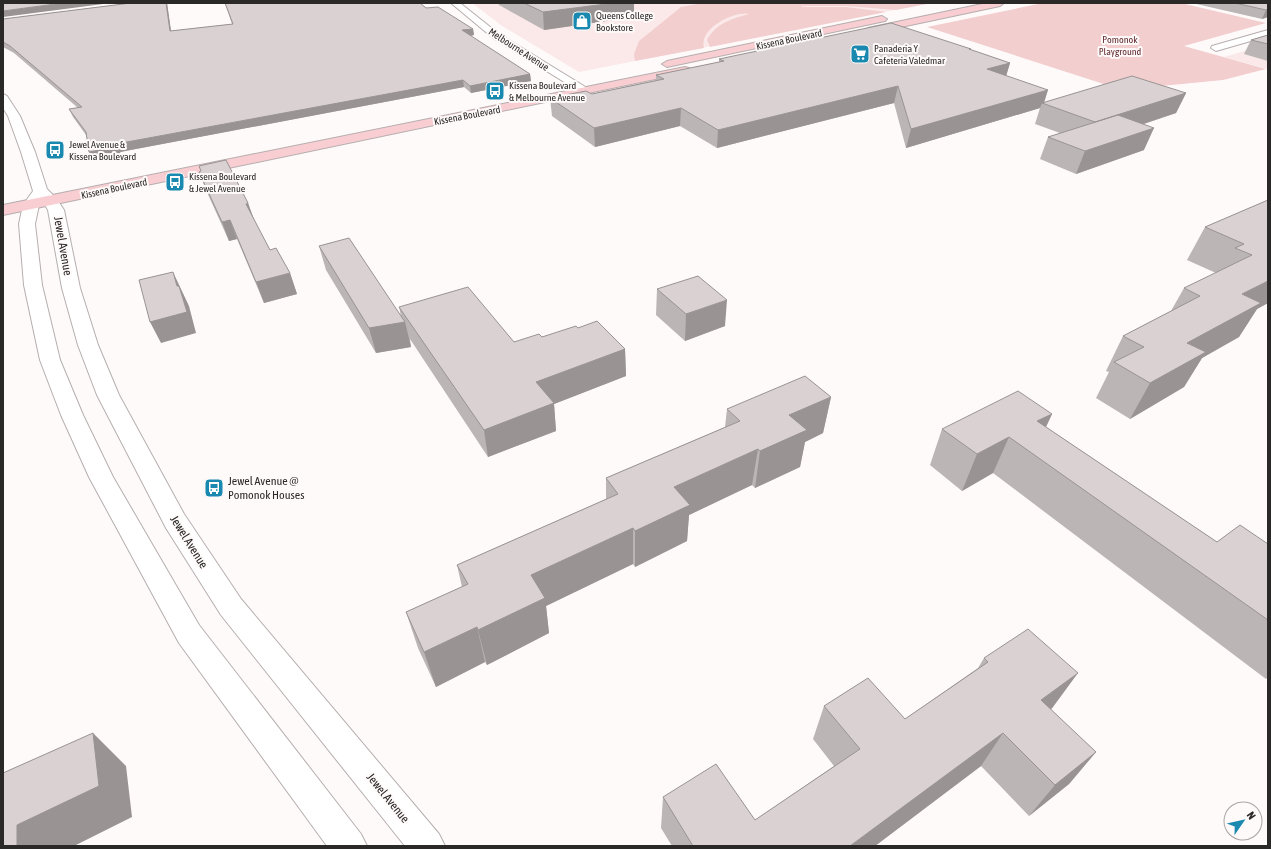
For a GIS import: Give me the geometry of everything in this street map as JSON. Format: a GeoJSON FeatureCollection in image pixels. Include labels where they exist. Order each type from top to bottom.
{"type":"FeatureCollection","features":[{"type":"Feature","properties":{"kind":"main road","name":"Kissena Boulevard"},"geometry":{"type":"LineString","coordinates":[[3,210],[41,199],[572,83],[964,3]]}},
{"type":"Feature","properties":{"kind":"main road","name":"Kissena Boulevard"},"geometry":{"type":"LineString","coordinates":[[3,198],[41,199],[586,91],[1000,3]]}},
{"type":"Feature","properties":{"kind":"street","name":"Melbourne Avenue"},"geometry":{"type":"LineString","coordinates":[[455,3],[496,36],[586,91]]}},
{"type":"Feature","properties":{"kind":"street"},"geometry":{"type":"LineString","coordinates":[[1216,48],[1268,33]]}},
{"type":"Feature","properties":{"kind":"street","name":"Jewel Avenue"},"geometry":{"type":"LineString","coordinates":[[3,98],[17,123],[28,152],[41,199],[59,217],[71,288],[88,345],[108,395],[175,521],[231,607],[427,846]]}},
{"type":"Feature","properties":{"kind":"street","name":"Jewel Avenue"},"geometry":{"type":"LineString","coordinates":[[41,199],[27,224],[34,285],[50,360],[72,415],[101,477],[189,634],[349,846]]}},
{"type":"Feature","properties":{"kind":"shaded area"},"geometry":{"type":"Polygon","coordinates":[[[472,3],[930,3],[579,72],[502,26],[472,3]]]}},
{"type":"Feature","properties":{"kind":"shaded area"},"geometry":{"type":"Polygon","coordinates":[[[1268,44],[1268,69],[1224,57],[1268,44]]]}},
{"type":"Feature","properties":{"kind":"green space"},"geometry":{"type":"Polygon","coordinates":[[[703,3],[932,3],[896,10],[847,6],[801,6],[846,7],[886,12],[710,47],[707,40],[715,29],[725,22],[749,14],[744,13],[728,17],[713,27],[707,33],[704,40],[704,48],[635,61],[634,54],[639,41],[681,7],[703,3]]]}},
{"type":"Feature","properties":{"kind":"green space","name":"Pomonok Playground"},"geometry":{"type":"Polygon","coordinates":[[[1043,3],[1181,3],[1266,23],[1184,46],[1266,69],[1223,80],[1161,86],[1113,87],[927,27],[1043,3]]]}},
{"type":"Feature","properties":{"kind":"building"},"geometry":{"type":"Polygon","coordinates":[[[3,3],[63,3],[3,11],[3,3]]]}},
{"type":"Feature","properties":{"kind":"building"},"geometry":{"type":"Polygon","coordinates":[[[131,3],[166,3],[170,31],[233,24],[225,3],[420,3],[426,8],[438,7],[473,29],[462,30],[530,74],[470,86],[463,80],[116,144],[117,147],[89,152],[86,132],[69,109],[82,107],[10,46],[3,42],[3,19],[131,3]]]}},
{"type":"Feature","properties":{"kind":"building"},"geometry":{"type":"Polygon","coordinates":[[[524,3],[614,3],[543,12],[524,3]]]}},
{"type":"Feature","properties":{"kind":"building"},"geometry":{"type":"Polygon","coordinates":[[[1235,3],[1268,3],[1268,9],[1266,10],[1235,3]]]}},
{"type":"Feature","properties":{"kind":"building"},"geometry":{"type":"Polygon","coordinates":[[[891,23],[1010,63],[987,69],[1048,90],[911,129],[898,86],[718,130],[681,108],[594,128],[550,98],[586,91],[592,94],[664,79],[656,75],[724,61],[719,59],[891,23]]]}},
{"type":"Feature","properties":{"kind":"building"},"geometry":{"type":"Polygon","coordinates":[[[1268,35],[1268,44],[1251,40],[1268,35]]]}},
{"type":"Feature","properties":{"kind":"building"},"geometry":{"type":"Polygon","coordinates":[[[1132,76],[1186,93],[1095,122],[1042,103],[1132,76]]]}},
{"type":"Feature","properties":{"kind":"building"},"geometry":{"type":"Polygon","coordinates":[[[1118,115],[1154,128],[1085,151],[1048,137],[1118,115]]]}},
{"type":"Feature","properties":{"kind":"building"},"geometry":{"type":"Polygon","coordinates":[[[226,160],[248,203],[246,204],[270,250],[276,248],[290,273],[256,282],[230,220],[222,222],[199,172],[201,171],[199,166],[226,160]]]}},
{"type":"Feature","properties":{"kind":"building"},"geometry":{"type":"Polygon","coordinates":[[[1268,200],[1268,281],[1242,294],[1261,303],[1187,343],[1206,352],[1150,383],[1114,362],[1144,347],[1123,336],[1200,296],[1184,288],[1252,255],[1235,248],[1244,244],[1205,227],[1268,200]]]}},
{"type":"Feature","properties":{"kind":"building"},"geometry":{"type":"Polygon","coordinates":[[[349,238],[405,322],[369,328],[319,246],[349,238]]]}},
{"type":"Feature","properties":{"kind":"building"},"geometry":{"type":"Polygon","coordinates":[[[173,272],[187,312],[150,322],[139,280],[173,272]]]}},
{"type":"Feature","properties":{"kind":"building"},"geometry":{"type":"Polygon","coordinates":[[[698,276],[727,300],[686,314],[657,289],[698,276]]]}},
{"type":"Feature","properties":{"kind":"building"},"geometry":{"type":"Polygon","coordinates":[[[468,287],[514,342],[539,334],[542,337],[576,326],[578,328],[597,321],[625,349],[536,382],[554,403],[484,430],[399,307],[468,287]]]}},
{"type":"Feature","properties":{"kind":"building"},"geometry":{"type":"Polygon","coordinates":[[[805,376],[831,397],[789,415],[807,430],[760,451],[758,449],[674,487],[690,505],[635,531],[633,528],[531,575],[545,598],[478,630],[477,627],[424,652],[406,612],[468,584],[457,565],[618,494],[606,478],[740,421],[727,409],[805,376]]]}},
{"type":"Feature","properties":{"kind":"building"},"geometry":{"type":"Polygon","coordinates":[[[1018,391],[1052,414],[1037,421],[1217,542],[1240,525],[1268,544],[1268,620],[1009,437],[977,454],[942,429],[1018,391]]]}},
{"type":"Feature","properties":{"kind":"building"},"geometry":{"type":"Polygon","coordinates":[[[1028,629],[1078,673],[1041,700],[1096,752],[1055,785],[1003,733],[850,846],[693,846],[663,797],[716,764],[755,820],[860,749],[824,706],[868,678],[905,719],[988,662],[984,658],[1028,629]]]}},
{"type":"Feature","properties":{"kind":"building"},"geometry":{"type":"Polygon","coordinates":[[[93,733],[99,786],[17,825],[17,846],[3,846],[3,773],[93,733]]]}},
{"type":"Feature","properties":{"kind":"place","name":"Queens College Bookstore"},"geometry":{"type":"Point","coordinates":[582,21]}},
{"type":"Feature","properties":{"kind":"place","name":"Panaderia Y Cafeteria Valedmar"},"geometry":{"type":"Point","coordinates":[860,54]}},
{"type":"Feature","properties":{"kind":"place","name":"Kissena Boulevard & Melbourne Avenue"},"geometry":{"type":"Point","coordinates":[495,91]}},
{"type":"Feature","properties":{"kind":"place","name":"Jewel Avenue & Kissena Boulevard"},"geometry":{"type":"Point","coordinates":[55,150]}},
{"type":"Feature","properties":{"kind":"place","name":"Kissena Boulevard & Jewel Avenue"},"geometry":{"type":"Point","coordinates":[175,182]}},
{"type":"Feature","properties":{"kind":"place","name":"Jewel Avenue @ Pomonok Houses"},"geometry":{"type":"Point","coordinates":[214,488]}}]}
